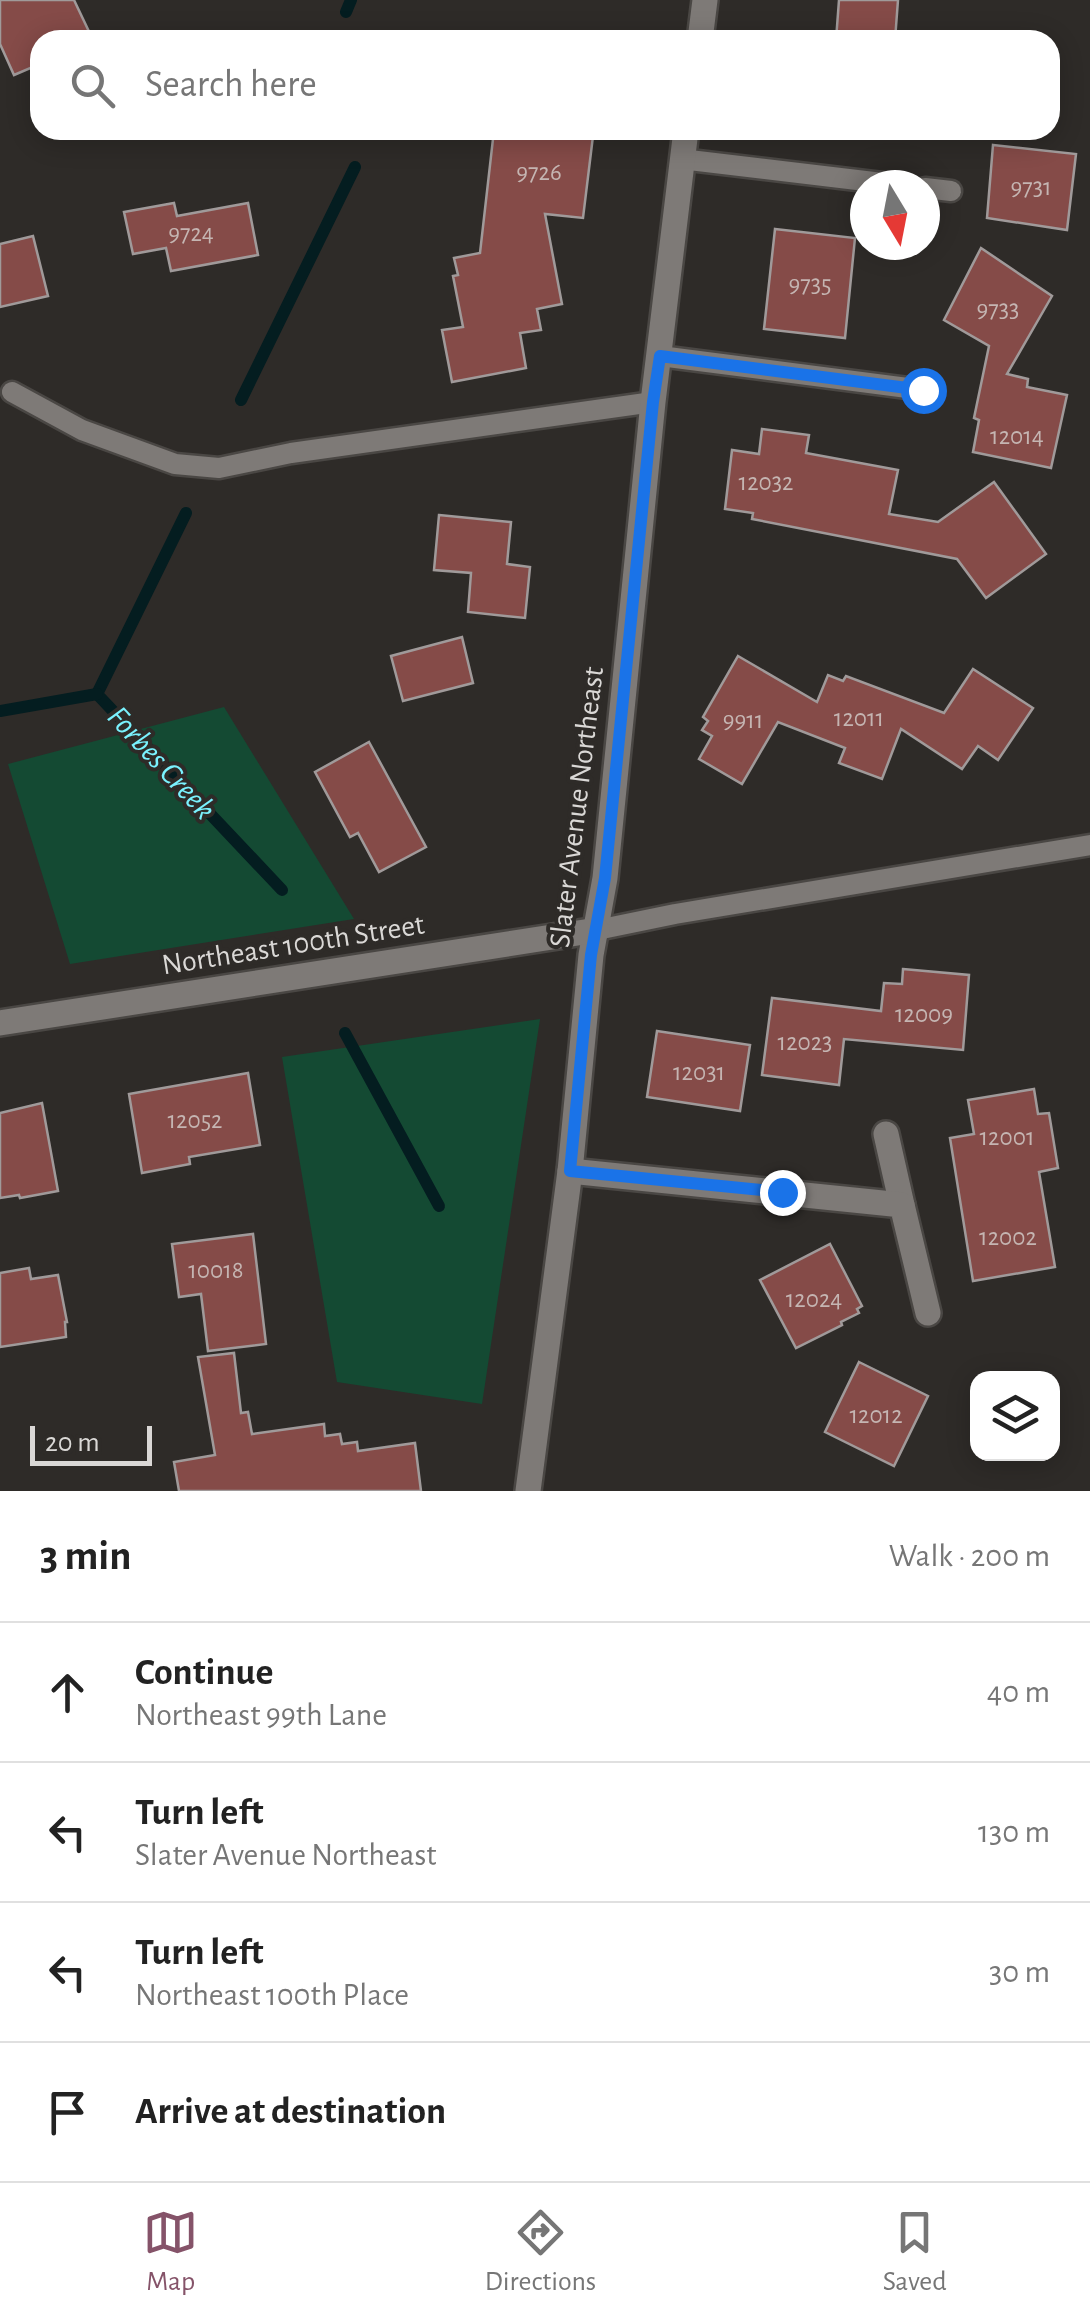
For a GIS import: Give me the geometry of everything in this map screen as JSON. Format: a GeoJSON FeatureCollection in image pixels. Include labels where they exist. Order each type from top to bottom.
{"type":"FeatureCollection","features":[{"type":"Feature","properties":{"kind":"street"},"geometry":{"type":"LineString","coordinates":[[701,30],[704,0]]}},
{"type":"Feature","properties":{"kind":"street","name":"Slater Avenue Northeast"},"geometry":{"type":"LineString","coordinates":[[528,1491],[570,1171],[591,955],[605,878],[653,402],[684,140]]}},
{"type":"Feature","properties":{"kind":"street","name":"Northeast 100th Street"},"geometry":{"type":"LineString","coordinates":[[0,1023],[597,930]]}},
{"type":"Feature","properties":{"kind":"street"},"geometry":{"type":"LineString","coordinates":[[886,1134],[928,1312]]}},
{"type":"Feature","properties":{"kind":"street"},"geometry":{"type":"LineString","coordinates":[[570,1171],[902,1205]]}},
{"type":"Feature","properties":{"kind":"lane"},"geometry":{"type":"LineString","coordinates":[[681,159],[850,179]]}},
{"type":"Feature","properties":{"kind":"lane"},"geometry":{"type":"LineString","coordinates":[[940,190],[951,191]]}},
{"type":"Feature","properties":{"kind":"lane"},"geometry":{"type":"LineString","coordinates":[[660,356],[923,390]]}},
{"type":"Feature","properties":{"kind":"lane"},"geometry":{"type":"LineString","coordinates":[[12,392],[82,430],[119,444],[175,464],[219,468],[291,453],[653,402]]}},
{"type":"Feature","properties":{"kind":"lane"},"geometry":{"type":"LineString","coordinates":[[597,930],[1090,845]]}},
{"type":"Feature","properties":{"kind":"green space"},"geometry":{"type":"Polygon","coordinates":[[[224,707],[354,919],[70,964],[8,764],[224,707]]]}},
{"type":"Feature","properties":{"kind":"green space"},"geometry":{"type":"Polygon","coordinates":[[[540,1019],[482,1404],[337,1382],[282,1057],[540,1019]]]}},
{"type":"Feature","properties":{"kind":"building"},"geometry":{"type":"Polygon","coordinates":[[[0,0],[74,0],[88,30],[30,30],[30,68],[14,75],[0,44],[0,0]]]}},
{"type":"Feature","properties":{"kind":"building"},"geometry":{"type":"Polygon","coordinates":[[[839,0],[898,0],[896,30],[837,30],[839,0]]]}},
{"type":"Feature","properties":{"kind":"building"},"geometry":{"type":"Polygon","coordinates":[[[493,140],[593,140],[583,218],[545,214],[562,304],[537,309],[541,330],[520,333],[526,368],[452,382],[442,330],[463,327],[453,276],[458,275],[454,258],[480,253],[493,140]]]}},
{"type":"Feature","properties":{"kind":"building"},"geometry":{"type":"Polygon","coordinates":[[[993,145],[1076,154],[1067,230],[987,218],[993,145]]]}},
{"type":"Feature","properties":{"kind":"building"},"geometry":{"type":"Polygon","coordinates":[[[174,203],[177,216],[248,203],[258,255],[171,271],[166,248],[133,254],[124,212],[174,203]]]}},
{"type":"Feature","properties":{"kind":"building"},"geometry":{"type":"Polygon","coordinates":[[[775,229],[850,237],[853,260],[845,338],[764,329],[775,229]]]}},
{"type":"Feature","properties":{"kind":"building"},"geometry":{"type":"Polygon","coordinates":[[[33,236],[48,296],[0,307],[0,244],[33,236]]]}},
{"type":"Feature","properties":{"kind":"building"},"geometry":{"type":"Polygon","coordinates":[[[981,248],[1052,296],[1007,374],[1028,379],[1027,387],[1067,395],[1051,468],[973,452],[979,420],[974,418],[989,346],[944,320],[981,248]]]}},
{"type":"Feature","properties":{"kind":"building"},"geometry":{"type":"Polygon","coordinates":[[[762,429],[809,435],[806,453],[898,470],[889,514],[938,522],[994,482],[1046,554],[986,598],[957,559],[752,519],[753,513],[725,509],[732,450],[759,454],[762,429]]]}},
{"type":"Feature","properties":{"kind":"building"},"geometry":{"type":"Polygon","coordinates":[[[439,515],[511,522],[507,564],[530,567],[525,618],[468,612],[471,573],[434,570],[439,515]]]}},
{"type":"Feature","properties":{"kind":"building"},"geometry":{"type":"Polygon","coordinates":[[[462,637],[473,683],[403,701],[391,656],[462,637]]]}},
{"type":"Feature","properties":{"kind":"building"},"geometry":{"type":"Polygon","coordinates":[[[738,656],[817,702],[828,675],[843,681],[846,676],[944,713],[973,669],[1033,708],[998,760],[978,746],[962,769],[901,729],[882,779],[839,763],[845,748],[778,722],[742,784],[699,759],[712,736],[702,730],[708,721],[703,717],[738,656]]]}},
{"type":"Feature","properties":{"kind":"building"},"geometry":{"type":"Polygon","coordinates":[[[369,742],[426,847],[379,872],[358,833],[350,837],[315,772],[369,742]]]}},
{"type":"Feature","properties":{"kind":"building"},"geometry":{"type":"Polygon","coordinates":[[[903,969],[969,975],[963,1050],[844,1039],[839,1085],[762,1075],[772,998],[881,1011],[884,983],[902,984],[903,969]]]}},
{"type":"Feature","properties":{"kind":"building"},"geometry":{"type":"Polygon","coordinates":[[[657,1031],[750,1045],[740,1111],[647,1097],[657,1031]]]}},
{"type":"Feature","properties":{"kind":"building"},"geometry":{"type":"Polygon","coordinates":[[[248,1073],[260,1145],[189,1157],[190,1164],[142,1173],[129,1094],[248,1073]]]}},
{"type":"Feature","properties":{"kind":"building"},"geometry":{"type":"Polygon","coordinates":[[[1034,1089],[1038,1114],[1049,1113],[1058,1168],[1039,1172],[1055,1267],[973,1281],[950,1138],[974,1134],[968,1100],[1034,1089]]]}},
{"type":"Feature","properties":{"kind":"building"},"geometry":{"type":"Polygon","coordinates":[[[42,1103],[58,1191],[0,1198],[0,1113],[42,1103]]]}},
{"type":"Feature","properties":{"kind":"building"},"geometry":{"type":"Polygon","coordinates":[[[253,1234],[266,1344],[208,1351],[201,1294],[179,1297],[172,1244],[253,1234]]]}},
{"type":"Feature","properties":{"kind":"building"},"geometry":{"type":"Polygon","coordinates":[[[830,1244],[862,1306],[857,1309],[859,1313],[841,1322],[842,1325],[796,1348],[760,1280],[830,1244]]]}},
{"type":"Feature","properties":{"kind":"building"},"geometry":{"type":"Polygon","coordinates":[[[29,1268],[31,1279],[58,1275],[66,1337],[0,1347],[0,1273],[29,1268]]]}},
{"type":"Feature","properties":{"kind":"building"},"geometry":{"type":"Polygon","coordinates":[[[234,1353],[241,1413],[248,1412],[252,1434],[324,1424],[325,1436],[340,1434],[342,1444],[357,1442],[358,1451],[415,1443],[421,1491],[179,1491],[174,1462],[215,1455],[198,1357],[234,1353]]]}},
{"type":"Feature","properties":{"kind":"building"},"geometry":{"type":"Polygon","coordinates":[[[859,1362],[928,1396],[894,1466],[825,1432],[859,1362]]]}},
{"type":"Feature","properties":{"kind":"waterway","name":"Forbes Creek"},"geometry":{"type":"LineString","coordinates":[[346,12],[351,0]]}},
{"type":"Feature","properties":{"kind":"waterway","name":"Forbes Creek"},"geometry":{"type":"LineString","coordinates":[[241,400],[355,167]]}},
{"type":"Feature","properties":{"kind":"waterway","name":"Forbes Creek"},"geometry":{"type":"LineString","coordinates":[[186,513],[97,694],[282,890]]}},
{"type":"Feature","properties":{"kind":"waterway"},"geometry":{"type":"LineString","coordinates":[[0,711],[97,694]]}},
{"type":"Feature","properties":{"kind":"waterway","name":"Forbes Creek"},"geometry":{"type":"LineString","coordinates":[[345,1033],[439,1206]]}},
{"type":"Feature","properties":{"kind":"route"},"geometry":{"type":"LineString","coordinates":[[782,1192],[570,1171],[660,356],[923,390]]}}]}
